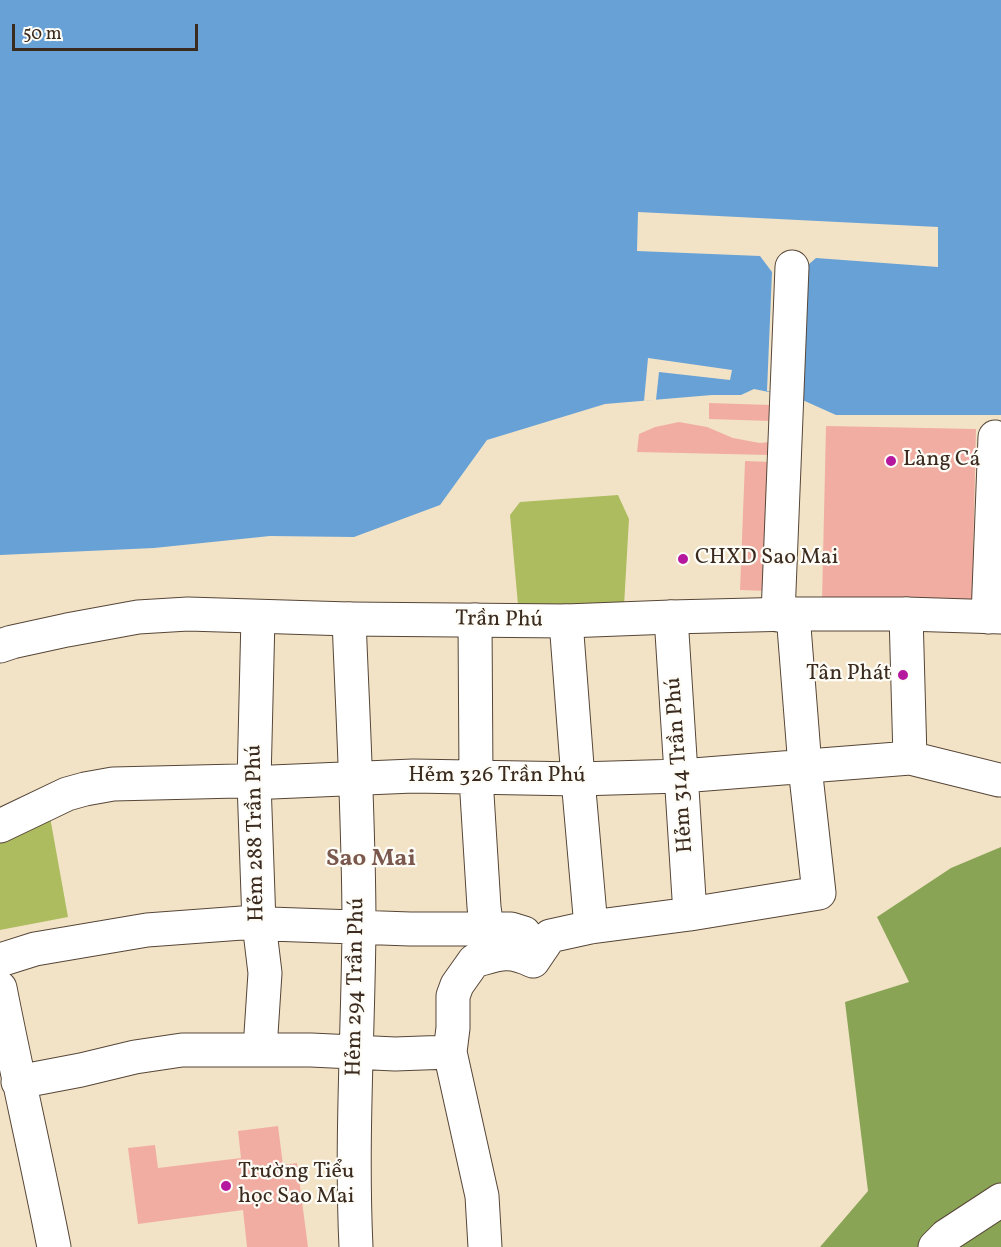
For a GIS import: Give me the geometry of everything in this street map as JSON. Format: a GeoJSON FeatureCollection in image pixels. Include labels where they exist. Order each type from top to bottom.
{"type":"FeatureCollection","features":[{"type":"Feature","properties":{"kind":"street"},"geometry":{"type":"LineString","coordinates":[[533,961],[550,936],[591,927],[819,893],[786,614],[792,267]]}},
{"type":"Feature","properties":{"kind":"street"},"geometry":{"type":"LineString","coordinates":[[995,437],[995,617]]}},
{"type":"Feature","properties":{"kind":"street","name":"Trần Phú"},"geometry":{"type":"LineString","coordinates":[[0,646],[67,630],[138,617],[188,614],[349,619],[567,621],[786,614],[995,617]]}},
{"type":"Feature","properties":{"kind":"street"},"geometry":{"type":"LineString","coordinates":[[906,614],[910,758]]}},
{"type":"Feature","properties":{"kind":"street","name":"Hẻm 288 Trần Phú"},"geometry":{"type":"LineString","coordinates":[[258,616],[254,782],[259,923],[265,973],[260,1049]]}},
{"type":"Feature","properties":{"kind":"street","name":"Hẻm 314 Trần Phú"},"geometry":{"type":"LineString","coordinates":[[671,617],[690,914]]}},
{"type":"Feature","properties":{"kind":"street","name":"Hẻm 294 Trần Phú"},"geometry":{"type":"LineString","coordinates":[[349,619],[359,927],[354,1191],[356,1247]]}},
{"type":"Feature","properties":{"kind":"street"},"geometry":{"type":"LineString","coordinates":[[475,620],[476,778],[487,929]]}},
{"type":"Feature","properties":{"kind":"street"},"geometry":{"type":"LineString","coordinates":[[567,621],[591,927]]}},
{"type":"Feature","properties":{"kind":"street","name":"Hẻm 326 Trần Phú"},"geometry":{"type":"LineString","coordinates":[[0,826],[67,794],[113,784],[413,776],[578,779],[681,776],[910,758],[999,780]]}},
{"type":"Feature","properties":{"kind":"street"},"geometry":{"type":"LineString","coordinates":[[0,960],[35,949],[147,930],[259,923],[410,929],[511,929],[524,933],[533,961]]}},
{"type":"Feature","properties":{"kind":"street"},"geometry":{"type":"LineString","coordinates":[[486,1247],[482,1196],[450,1052],[453,996],[457,985],[474,961],[504,953],[520,955],[533,961]]}},
{"type":"Feature","properties":{"kind":"street"},"geometry":{"type":"LineString","coordinates":[[0,988],[54,1247]]}},
{"type":"Feature","properties":{"kind":"street"},"geometry":{"type":"LineString","coordinates":[[18,1082],[135,1057],[182,1050],[260,1049],[395,1054],[450,1052]]}},
{"type":"Feature","properties":{"kind":"street"},"geometry":{"type":"LineString","coordinates":[[935,1247],[946,1236],[1001,1200]]}},
{"type":"Feature","properties":{"kind":"green space"},"geometry":{"type":"Polygon","coordinates":[[[618,495],[629,519],[624,606],[518,605],[510,515],[520,502],[618,495]]]}},
{"type":"Feature","properties":{"kind":"green space"},"geometry":{"type":"Polygon","coordinates":[[[50,817],[68,917],[0,930],[0,839],[50,817]]]}},
{"type":"Feature","properties":{"kind":"green space"},"geometry":{"type":"Polygon","coordinates":[[[1001,847],[1001,1247],[820,1247],[868,1191],[845,1002],[909,982],[877,917],[951,868],[1001,847]]]}},
{"type":"Feature","properties":{"kind":"water"},"geometry":{"type":"Polygon","coordinates":[[[0,0],[1001,0],[1001,415],[836,415],[798,398],[754,389],[741,395],[712,395],[605,404],[487,440],[440,505],[354,537],[270,536],[154,548],[0,555],[0,0]]]}},
{"type":"Feature","properties":{"kind":"pier"},"geometry":{"type":"Polygon","coordinates":[[[638,212],[938,227],[938,267],[816,258],[799,273],[798,398],[767,391],[772,272],[760,256],[637,251],[638,212]]]}},
{"type":"Feature","properties":{"kind":"pier"},"geometry":{"type":"Polygon","coordinates":[[[648,358],[732,370],[730,380],[659,372],[656,400],[644,401],[648,358]]]}},
{"type":"Feature","properties":{"kind":"building"},"geometry":{"type":"Polygon","coordinates":[[[709,403],[771,405],[771,421],[709,419],[709,403]]]}},
{"type":"Feature","properties":{"kind":"building"},"geometry":{"type":"Polygon","coordinates":[[[679,422],[707,427],[733,438],[760,443],[770,442],[770,455],[637,452],[639,434],[655,427],[679,422]]]}},
{"type":"Feature","properties":{"kind":"building"},"geometry":{"type":"Polygon","coordinates":[[[826,426],[976,429],[972,604],[822,601],[826,426]]]}},
{"type":"Feature","properties":{"kind":"building"},"geometry":{"type":"Polygon","coordinates":[[[745,461],[773,462],[767,591],[740,590],[745,461]]]}},
{"type":"Feature","properties":{"kind":"building"},"geometry":{"type":"Polygon","coordinates":[[[278,1126],[283,1165],[297,1163],[308,1247],[247,1247],[243,1210],[138,1224],[128,1148],[155,1145],[158,1168],[241,1158],[238,1131],[278,1126]]]}},
{"type":"Feature","properties":{"kind":"place","name":"Làng Cá"},"geometry":{"type":"Point","coordinates":[891,461]}},
{"type":"Feature","properties":{"kind":"place","name":"CHXD Sao Mai"},"geometry":{"type":"Point","coordinates":[683,559]}},
{"type":"Feature","properties":{"kind":"place","name":"Tân Phát"},"geometry":{"type":"Point","coordinates":[903,675]}},
{"type":"Feature","properties":{"kind":"place","name":"Trường Tiểu học Sao Mai"},"geometry":{"type":"Point","coordinates":[226,1186]}},
{"type":"Feature","properties":{"kind":"district","name":"Sao Mai"},"geometry":{"type":"Point","coordinates":[371,861]}}]}
